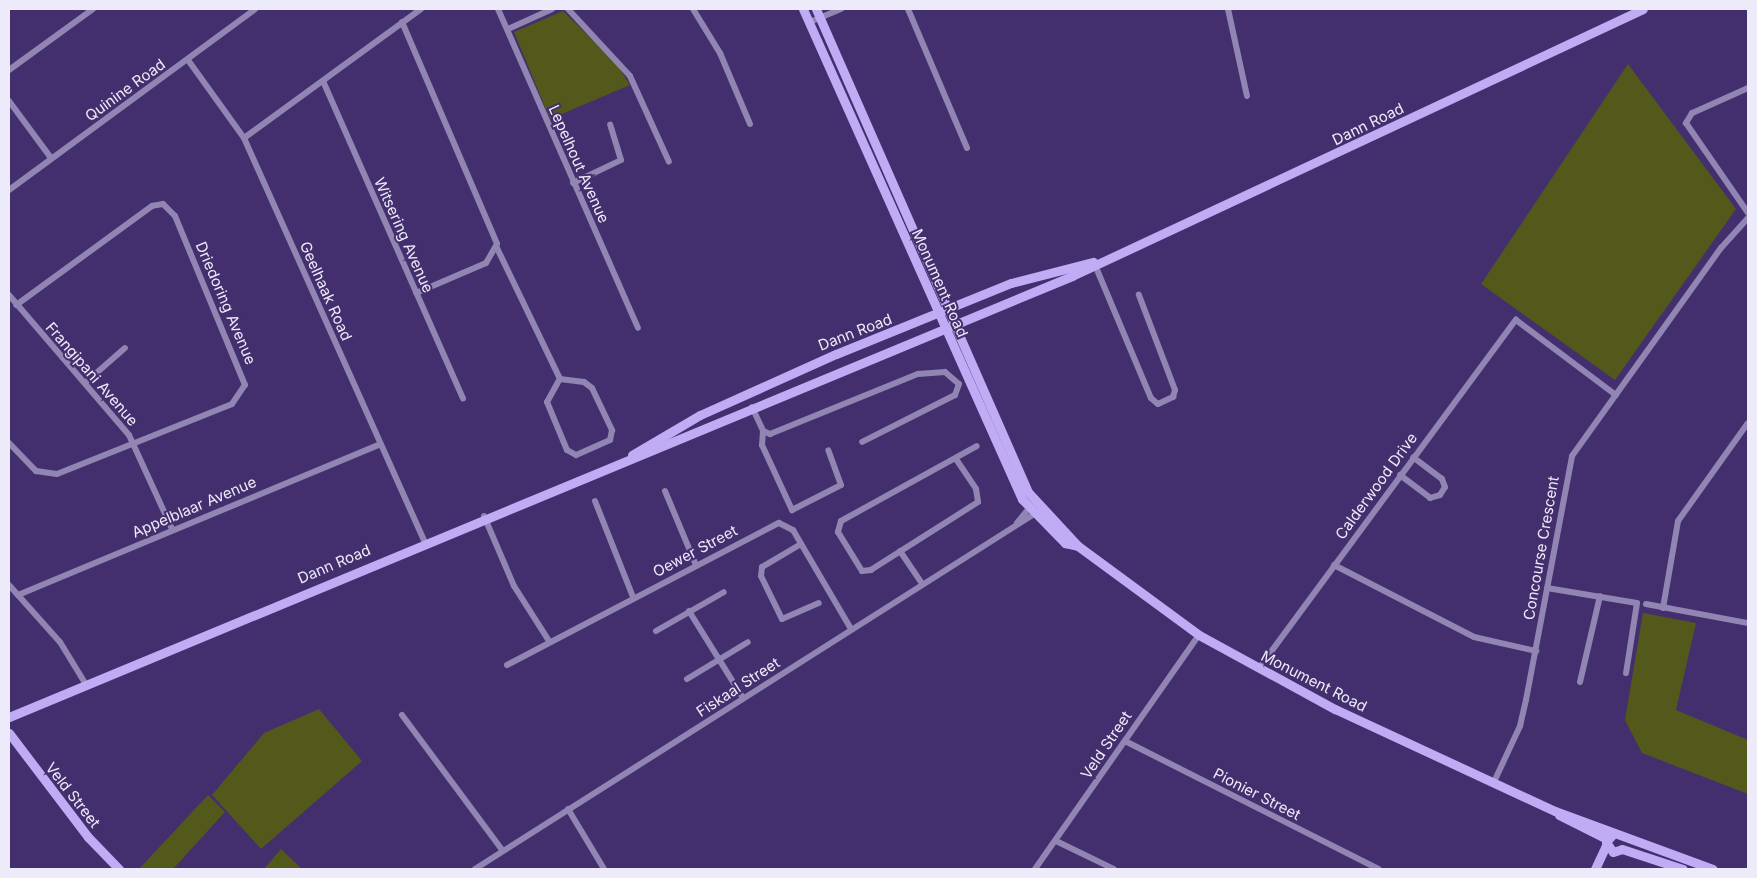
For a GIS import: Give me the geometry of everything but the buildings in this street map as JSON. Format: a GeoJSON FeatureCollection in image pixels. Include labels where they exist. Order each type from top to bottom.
{"type":"FeatureCollection","features":[{"type":"Feature","properties":{"kind":"main road","name":"Monument Road"},"geometry":{"type":"LineString","coordinates":[[803,9],[943,313]]}},
{"type":"Feature","properties":{"kind":"main road","name":"Dann Road"},"geometry":{"type":"LineString","coordinates":[[9,717],[51,697],[484,516],[1095,265],[1266,189],[1643,9]]}},
{"type":"Feature","properties":{"kind":"main road","name":"Monument Road"},"geometry":{"type":"LineString","coordinates":[[818,13],[948,326],[1030,512],[1065,543],[1078,546]]}},
{"type":"Feature","properties":{"kind":"main road","name":"Dann Road"},"geometry":{"type":"LineString","coordinates":[[628,458],[733,399],[1032,276],[1104,260]]}},
{"type":"Feature","properties":{"kind":"main road","name":"Monument Road"},"geometry":{"type":"LineString","coordinates":[[948,326],[1039,506],[1078,546],[1199,635],[1259,668],[1493,784],[1612,838],[1713,869]]}},
{"type":"Feature","properties":{"kind":"main road","name":"Veld Street"},"geometry":{"type":"LineString","coordinates":[[9,733],[88,837],[119,869]]}},
{"type":"Feature","properties":{"kind":"main road","name":"Monument Road"},"geometry":{"type":"LineString","coordinates":[[1612,838],[1619,851],[1683,869]]}},
{"type":"Feature","properties":{"kind":"main road"},"geometry":{"type":"LineString","coordinates":[[1596,868],[1619,851],[1612,838]]}},
{"type":"Feature","properties":{"kind":"main road"},"geometry":{"type":"LineString","coordinates":[[1596,868],[1612,838]]}},
{"type":"Feature","properties":{"kind":"street"},"geometry":{"type":"LineString","coordinates":[[9,70],[93,9]]}},
{"type":"Feature","properties":{"kind":"street","name":"Quinine Road"},"geometry":{"type":"LineString","coordinates":[[9,190],[255,9]]}},
{"type":"Feature","properties":{"kind":"street"},"geometry":{"type":"LineString","coordinates":[[244,138],[421,9]]}},
{"type":"Feature","properties":{"kind":"street","name":"Lepelhout Avenue"},"geometry":{"type":"LineString","coordinates":[[498,9],[638,328]]}},
{"type":"Feature","properties":{"kind":"street"},"geometry":{"type":"LineString","coordinates":[[508,29],[552,9]]}},
{"type":"Feature","properties":{"kind":"street"},"geometry":{"type":"LineString","coordinates":[[568,9],[630,76],[669,162]]}},
{"type":"Feature","properties":{"kind":"street"},"geometry":{"type":"LineString","coordinates":[[693,9],[720,53],[750,124]]}},
{"type":"Feature","properties":{"kind":"street"},"geometry":{"type":"LineString","coordinates":[[810,22],[818,13],[841,9]]}},
{"type":"Feature","properties":{"kind":"street"},"geometry":{"type":"LineString","coordinates":[[908,9],[967,148]]}},
{"type":"Feature","properties":{"kind":"street"},"geometry":{"type":"LineString","coordinates":[[1228,9],[1247,96]]}},
{"type":"Feature","properties":{"kind":"street"},"geometry":{"type":"LineString","coordinates":[[402,22],[496,235],[497,248],[560,379]]}},
{"type":"Feature","properties":{"kind":"street","name":"Geelhaak Road"},"geometry":{"type":"LineString","coordinates":[[188,60],[244,138],[424,541]]}},
{"type":"Feature","properties":{"kind":"street","name":"Witsering Avenue"},"geometry":{"type":"LineString","coordinates":[[323,81],[463,398]]}},
{"type":"Feature","properties":{"kind":"street"},"geometry":{"type":"LineString","coordinates":[[1748,88],[1692,113],[1686,123],[1748,214]]}},
{"type":"Feature","properties":{"kind":"street"},"geometry":{"type":"LineString","coordinates":[[9,101],[51,158]]}},
{"type":"Feature","properties":{"kind":"street"},"geometry":{"type":"LineString","coordinates":[[573,183],[621,160],[610,125]]}},
{"type":"Feature","properties":{"kind":"street","name":"Driedoring Avenue"},"geometry":{"type":"LineString","coordinates":[[9,443],[36,471],[50,475],[134,444],[232,404],[245,385],[171,209],[152,206],[16,305]]}},
{"type":"Feature","properties":{"kind":"street","name":"Concourse Crescent"},"geometry":{"type":"LineString","coordinates":[[1493,784],[1520,726],[1548,588],[1568,467],[1616,395],[1727,240],[1748,218]]}},
{"type":"Feature","properties":{"kind":"street"},"geometry":{"type":"LineString","coordinates":[[416,293],[486,263],[497,248]]}},
{"type":"Feature","properties":{"kind":"street"},"geometry":{"type":"LineString","coordinates":[[1095,265],[1151,398],[1158,404],[1173,396],[1175,390],[1139,294]]}},
{"type":"Feature","properties":{"kind":"street","name":"Frangipani Avenue"},"geometry":{"type":"LineString","coordinates":[[9,295],[85,383],[134,444],[172,529]]}},
{"type":"Feature","properties":{"kind":"street","name":"Calderwood Drive"},"geometry":{"type":"LineString","coordinates":[[1259,668],[1516,320],[1616,395]]}},
{"type":"Feature","properties":{"kind":"street"},"geometry":{"type":"LineString","coordinates":[[85,383],[125,348]]}},
{"type":"Feature","properties":{"kind":"street"},"geometry":{"type":"LineString","coordinates":[[763,431],[770,434],[918,374],[945,372],[959,384],[955,395],[862,442]]}},
{"type":"Feature","properties":{"kind":"street"},"geometry":{"type":"LineString","coordinates":[[560,379],[584,382],[592,388],[612,430],[610,440],[576,455],[567,450],[547,402],[560,379]]}},
{"type":"Feature","properties":{"kind":"street"},"geometry":{"type":"LineString","coordinates":[[751,406],[763,431],[762,444],[792,510],[841,485],[828,450]]}},
{"type":"Feature","properties":{"kind":"street"},"geometry":{"type":"LineString","coordinates":[[1663,608],[1678,522],[1748,423]]}},
{"type":"Feature","properties":{"kind":"street","name":"Appelblaar Avenue"},"geometry":{"type":"LineString","coordinates":[[18,595],[172,529],[380,444]]}},
{"type":"Feature","properties":{"kind":"street"},"geometry":{"type":"LineString","coordinates":[[956,459],[976,489],[978,502],[900,551],[864,571],[838,526],[977,446]]}},
{"type":"Feature","properties":{"kind":"street"},"geometry":{"type":"LineString","coordinates":[[1400,475],[1430,498],[1440,495],[1445,487],[1442,479],[1413,457]]}},
{"type":"Feature","properties":{"kind":"street"},"geometry":{"type":"LineString","coordinates":[[666,492],[696,564]]}},
{"type":"Feature","properties":{"kind":"street"},"geometry":{"type":"LineString","coordinates":[[595,501],[633,598]]}},
{"type":"Feature","properties":{"kind":"street","name":"Fiskaal Street"},"geometry":{"type":"LineString","coordinates":[[475,869],[744,698],[921,582],[1015,526],[1039,506]]}},
{"type":"Feature","properties":{"kind":"street"},"geometry":{"type":"LineString","coordinates":[[484,516],[514,586],[549,641]]}},
{"type":"Feature","properties":{"kind":"street","name":"Oewer Street"},"geometry":{"type":"LineString","coordinates":[[507,664],[696,564],[779,523],[793,530],[851,629]]}},
{"type":"Feature","properties":{"kind":"street"},"geometry":{"type":"LineString","coordinates":[[801,544],[762,567],[761,576],[782,619],[819,603]]}},
{"type":"Feature","properties":{"kind":"street"},"geometry":{"type":"LineString","coordinates":[[900,551],[921,582]]}},
{"type":"Feature","properties":{"kind":"street"},"geometry":{"type":"LineString","coordinates":[[1334,566],[1474,637],[1536,651]]}},
{"type":"Feature","properties":{"kind":"street"},"geometry":{"type":"LineString","coordinates":[[9,584],[60,642],[85,683]]}},
{"type":"Feature","properties":{"kind":"street"},"geometry":{"type":"LineString","coordinates":[[1548,588],[1637,603],[1626,672]]}},
{"type":"Feature","properties":{"kind":"street"},"geometry":{"type":"LineString","coordinates":[[656,631],[724,592]]}},
{"type":"Feature","properties":{"kind":"street"},"geometry":{"type":"LineString","coordinates":[[1580,682],[1600,596]]}},
{"type":"Feature","properties":{"kind":"street"},"geometry":{"type":"LineString","coordinates":[[1646,604],[1748,622]]}},
{"type":"Feature","properties":{"kind":"street"},"geometry":{"type":"LineString","coordinates":[[689,611],[744,698]]}},
{"type":"Feature","properties":{"kind":"street","name":"Veld Street"},"geometry":{"type":"LineString","coordinates":[[1035,869],[1199,635]]}},
{"type":"Feature","properties":{"kind":"street"},"geometry":{"type":"LineString","coordinates":[[688,679],[748,642]]}},
{"type":"Feature","properties":{"kind":"street"},"geometry":{"type":"LineString","coordinates":[[402,715],[504,851]]}},
{"type":"Feature","properties":{"kind":"street","name":"Pionier Street"},"geometry":{"type":"LineString","coordinates":[[1125,741],[1378,869]]}},
{"type":"Feature","properties":{"kind":"street"},"geometry":{"type":"LineString","coordinates":[[568,809],[604,869]]}},
{"type":"Feature","properties":{"kind":"street"},"geometry":{"type":"LineString","coordinates":[[1056,840],[1114,869]]}},
{"type":"Feature","properties":{"kind":"green space"},"geometry":{"type":"Polygon","coordinates":[[[563,11],[617,64],[630,85],[550,119],[514,32],[563,11]]]}},
{"type":"Feature","properties":{"kind":"green space"},"geometry":{"type":"Polygon","coordinates":[[[1628,64],[1736,209],[1615,380],[1481,284],[1628,64]]]}},
{"type":"Feature","properties":{"kind":"green space"},"geometry":{"type":"Polygon","coordinates":[[[1643,613],[1696,623],[1676,710],[1748,740],[1748,794],[1642,753],[1625,720],[1643,613]]]}},
{"type":"Feature","properties":{"kind":"green space"},"geometry":{"type":"Polygon","coordinates":[[[319,709],[362,761],[261,849],[212,795],[264,733],[319,709]]]}},
{"type":"Feature","properties":{"kind":"green space"},"geometry":{"type":"Polygon","coordinates":[[[208,795],[225,812],[173,869],[139,869],[208,795]]]}},
{"type":"Feature","properties":{"kind":"green space"},"geometry":{"type":"Polygon","coordinates":[[[281,849],[302,869],[264,869],[281,849]]]}}]}
